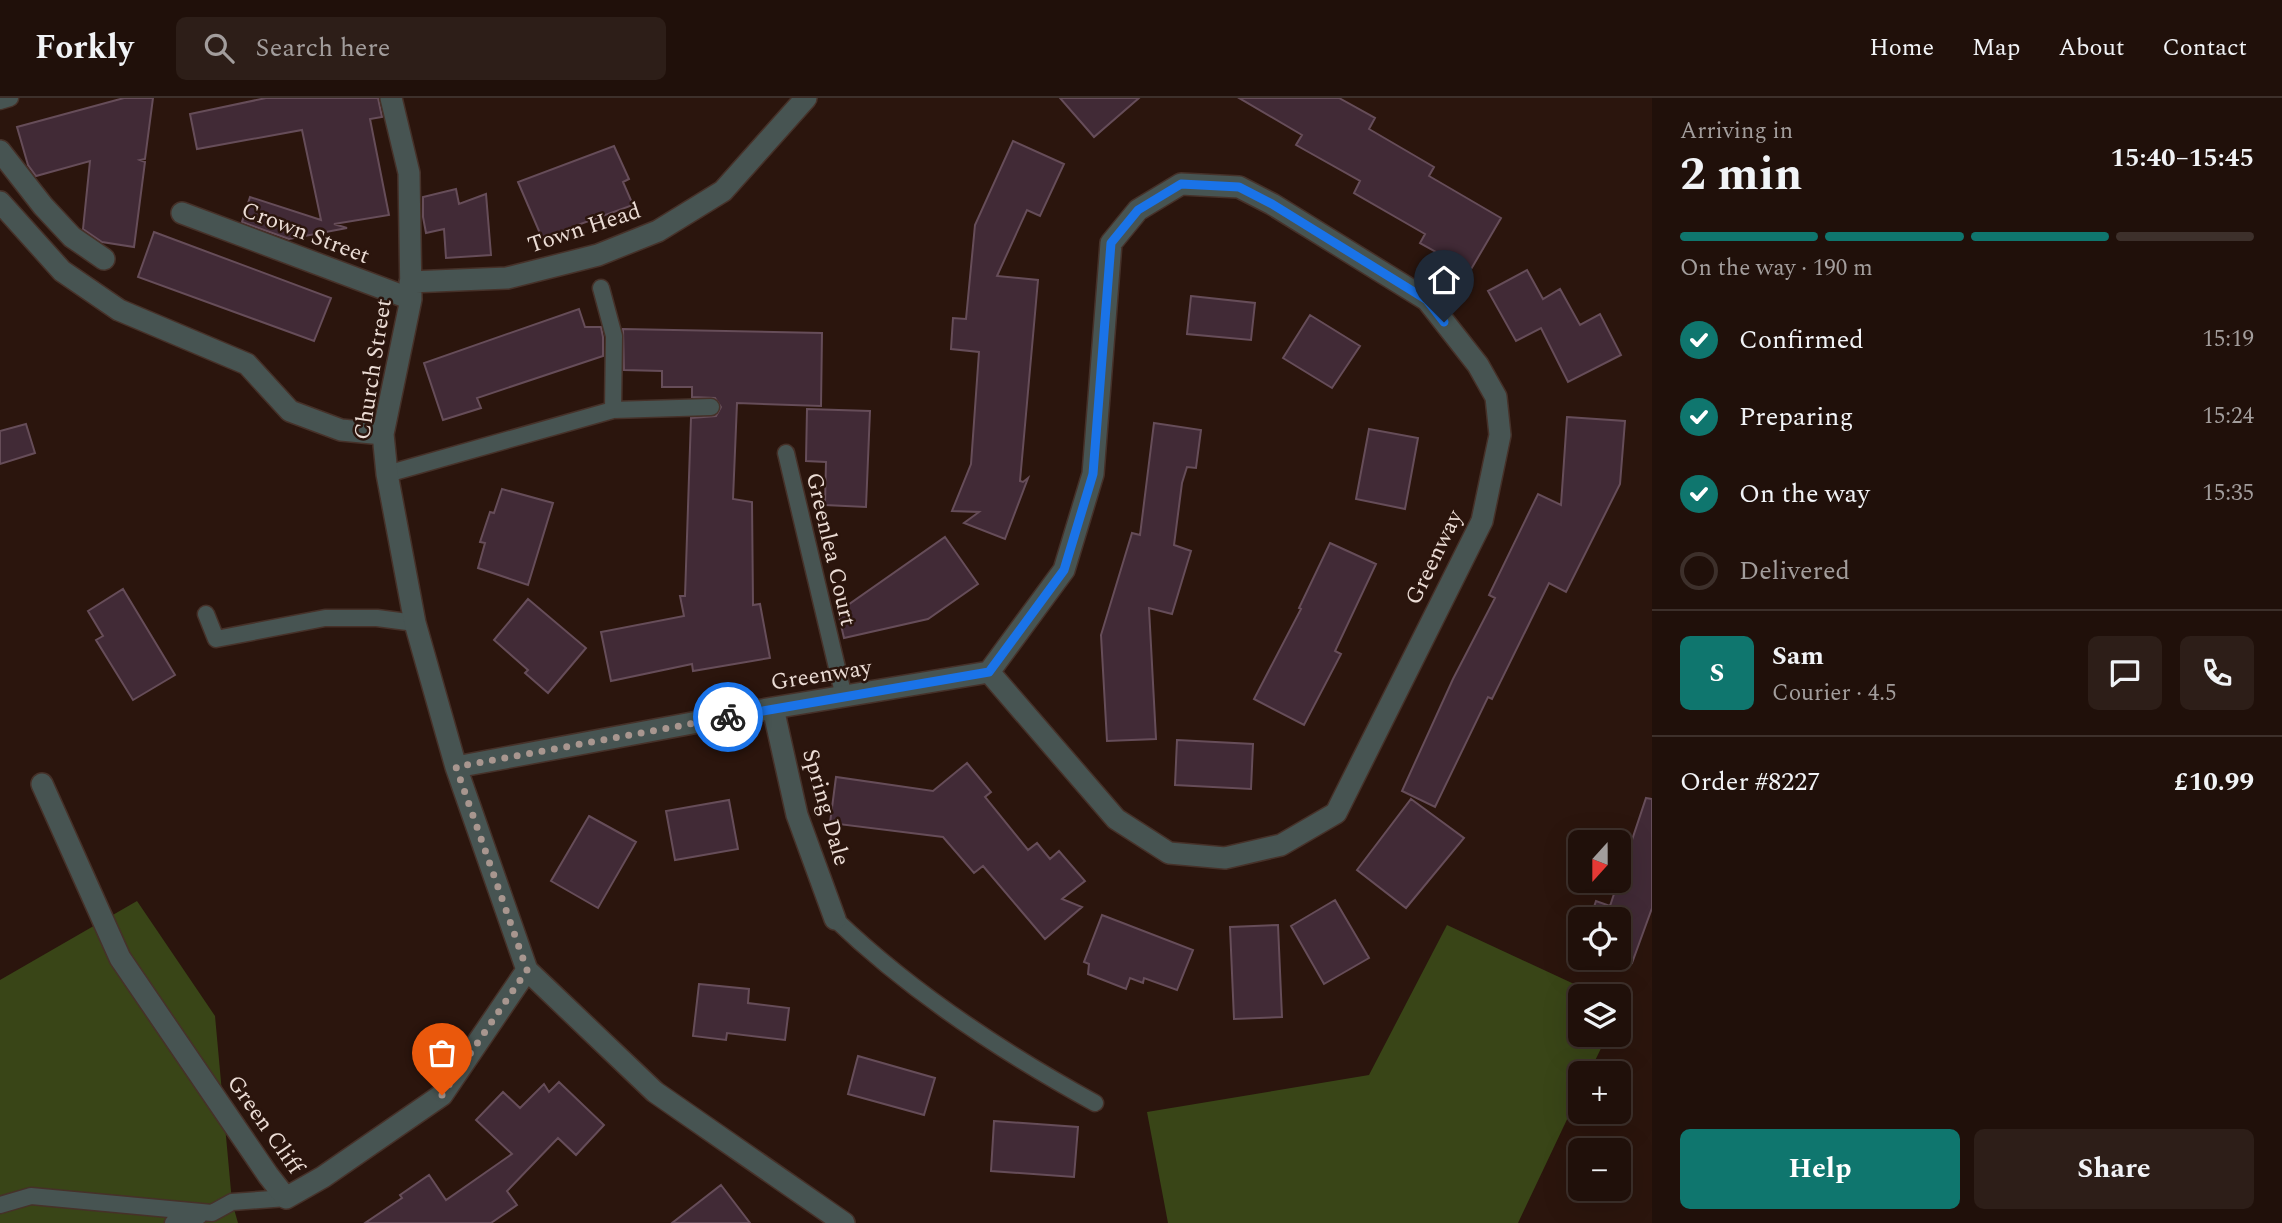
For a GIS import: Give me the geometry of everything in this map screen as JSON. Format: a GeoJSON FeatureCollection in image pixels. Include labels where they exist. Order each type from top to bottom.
{"type":"FeatureCollection","features":[{"type":"Feature","properties":{"kind":"street","name":"Church Street"},"geometry":{"type":"LineString","coordinates":[[391,98],[409,173],[410,290],[383,434],[387,474],[415,623],[456,767]]}},
{"type":"Feature","properties":{"kind":"street","name":"Town Head"},"geometry":{"type":"LineString","coordinates":[[410,290],[507,278],[598,255],[659,231],[723,191],[806,98]]}},
{"type":"Feature","properties":{"kind":"street"},"geometry":{"type":"LineString","coordinates":[[0,151],[43,206],[72,237],[104,259]]}},
{"type":"Feature","properties":{"kind":"street","name":"Greenway"},"geometry":{"type":"LineString","coordinates":[[456,767],[773,708],[989,672],[1064,570],[1093,474],[1111,243],[1138,210],[1181,184],[1239,187],[1272,204],[1427,300],[1478,365],[1496,397],[1500,435],[1482,521],[1336,813],[1281,845],[1225,858],[1169,853],[1116,819],[989,672]]}},
{"type":"Feature","properties":{"kind":"street"},"geometry":{"type":"LineString","coordinates":[[0,202],[62,271],[119,310],[247,364],[290,411],[341,430],[383,434]]}},
{"type":"Feature","properties":{"kind":"street","name":"Crown Street"},"geometry":{"type":"LineString","coordinates":[[183,213],[410,290]]}},
{"type":"Feature","properties":{"kind":"street","name":"Spring Dale"},"geometry":{"type":"LineString","coordinates":[[773,708],[797,815],[835,919]]}},
{"type":"Feature","properties":{"kind":"street"},"geometry":{"type":"LineString","coordinates":[[456,767],[527,970],[655,1092],[843,1223]]}},
{"type":"Feature","properties":{"kind":"street","name":"Green Cliff"},"geometry":{"type":"LineString","coordinates":[[43,784],[120,958],[286,1198],[323,1177],[442,1095],[527,970]]}},
{"type":"Feature","properties":{"kind":"lane"},"geometry":{"type":"LineString","coordinates":[[0,101],[10,98]]}},
{"type":"Feature","properties":{"kind":"lane"},"geometry":{"type":"LineString","coordinates":[[601,288],[614,336],[613,410]]}},
{"type":"Feature","properties":{"kind":"lane"},"geometry":{"type":"LineString","coordinates":[[387,474],[613,410],[711,407]]}},
{"type":"Feature","properties":{"kind":"lane","name":"Greenlea Court"},"geometry":{"type":"LineString","coordinates":[[786,453],[844,697]]}},
{"type":"Feature","properties":{"kind":"lane"},"geometry":{"type":"LineString","coordinates":[[205,614],[215,639],[325,618],[377,618],[415,623]]}},
{"type":"Feature","properties":{"kind":"lane"},"geometry":{"type":"LineString","coordinates":[[835,919],[864,948],[951,1016],[1035,1070],[1096,1103]]}},
{"type":"Feature","properties":{"kind":"lane"},"geometry":{"type":"LineString","coordinates":[[0,1205],[31,1196],[212,1213]]}},
{"type":"Feature","properties":{"kind":"lane"},"geometry":{"type":"LineString","coordinates":[[173,1223],[212,1213],[232,1202],[286,1198]]}},
{"type":"Feature","properties":{"kind":"green space"},"geometry":{"type":"Polygon","coordinates":[[[137,901],[215,1016],[232,1202],[238,1223],[0,1223],[0,980],[137,901]]]}},
{"type":"Feature","properties":{"kind":"green space"},"geometry":{"type":"Polygon","coordinates":[[[1447,925],[1574,984],[1568,984],[1568,1047],[1602,1047],[1595,1061],[1568,1061],[1568,1117],[1518,1223],[1168,1223],[1147,1112],[1369,1075],[1447,925]]]}},
{"type":"Feature","properties":{"kind":"building"},"geometry":{"type":"Polygon","coordinates":[[[124,98],[153,98],[145,159],[140,160],[145,162],[134,247],[102,242],[83,229],[90,161],[36,176],[28,165],[17,127],[124,98]]]}},
{"type":"Feature","properties":{"kind":"building"},"geometry":{"type":"Polygon","coordinates":[[[266,98],[378,98],[382,117],[370,119],[389,215],[334,224],[347,228],[289,239],[242,222],[250,197],[321,220],[302,130],[197,149],[190,114],[266,98]]]}},
{"type":"Feature","properties":{"kind":"building"},"geometry":{"type":"Polygon","coordinates":[[[1060,98],[1139,98],[1094,137],[1060,98]]]}},
{"type":"Feature","properties":{"kind":"building"},"geometry":{"type":"Polygon","coordinates":[[[1239,98],[1339,98],[1375,118],[1369,129],[1434,167],[1429,176],[1501,218],[1470,271],[1420,243],[1425,234],[1354,193],[1360,181],[1296,145],[1302,135],[1239,98]]]}},
{"type":"Feature","properties":{"kind":"building"},"geometry":{"type":"Polygon","coordinates":[[[1013,141],[1064,164],[1040,216],[1027,210],[997,276],[1038,280],[1020,481],[1028,478],[1005,539],[964,523],[979,512],[952,511],[971,464],[979,352],[951,349],[953,318],[966,319],[975,225],[1013,141]]]}},
{"type":"Feature","properties":{"kind":"building"},"geometry":{"type":"Polygon","coordinates":[[[614,146],[629,179],[623,182],[633,205],[542,238],[518,182],[614,146]]]}},
{"type":"Feature","properties":{"kind":"building"},"geometry":{"type":"Polygon","coordinates":[[[456,189],[459,204],[486,194],[491,255],[446,258],[444,229],[426,233],[423,197],[456,189]]]}},
{"type":"Feature","properties":{"kind":"building"},"geometry":{"type":"Polygon","coordinates":[[[154,232],[331,298],[314,341],[138,277],[154,232]]]}},
{"type":"Feature","properties":{"kind":"building"},"geometry":{"type":"Polygon","coordinates":[[[1527,270],[1543,299],[1560,289],[1580,325],[1600,314],[1621,355],[1568,382],[1541,328],[1516,341],[1488,291],[1527,270]]]}},
{"type":"Feature","properties":{"kind":"building"},"geometry":{"type":"Polygon","coordinates":[[[1191,296],[1255,303],[1251,340],[1187,334],[1191,296]]]}},
{"type":"Feature","properties":{"kind":"building"},"geometry":{"type":"Polygon","coordinates":[[[579,309],[585,327],[601,327],[603,356],[477,398],[481,408],[443,420],[424,363],[579,309]]]}},
{"type":"Feature","properties":{"kind":"building"},"geometry":{"type":"Polygon","coordinates":[[[1310,315],[1360,346],[1332,388],[1283,358],[1310,315]]]}},
{"type":"Feature","properties":{"kind":"building"},"geometry":{"type":"Polygon","coordinates":[[[623,329],[822,333],[821,406],[737,403],[733,499],[752,502],[753,605],[760,604],[770,658],[693,671],[692,664],[611,681],[601,632],[684,616],[680,596],[685,596],[691,418],[716,416],[721,407],[715,398],[692,397],[692,387],[662,387],[662,371],[624,370],[623,329]]]}},
{"type":"Feature","properties":{"kind":"building"},"geometry":{"type":"Polygon","coordinates":[[[807,409],[870,411],[866,507],[825,505],[826,462],[806,461],[807,409]]]}},
{"type":"Feature","properties":{"kind":"building"},"geometry":{"type":"Polygon","coordinates":[[[1567,417],[1625,421],[1620,484],[1566,592],[1549,583],[1492,699],[1488,697],[1435,807],[1402,791],[1453,679],[1495,598],[1489,595],[1538,494],[1561,505],[1567,417]]]}},
{"type":"Feature","properties":{"kind":"building"},"geometry":{"type":"Polygon","coordinates":[[[1154,423],[1201,430],[1196,468],[1187,467],[1182,483],[1174,545],[1191,551],[1172,614],[1149,608],[1156,739],[1107,741],[1101,635],[1132,533],[1140,535],[1154,423]]]}},
{"type":"Feature","properties":{"kind":"building"},"geometry":{"type":"Polygon","coordinates":[[[26,424],[35,453],[0,464],[0,431],[26,424]]]}},
{"type":"Feature","properties":{"kind":"building"},"geometry":{"type":"Polygon","coordinates":[[[1369,429],[1418,438],[1405,509],[1356,499],[1369,429]]]}},
{"type":"Feature","properties":{"kind":"building"},"geometry":{"type":"Polygon","coordinates":[[[502,489],[553,503],[528,585],[478,568],[485,543],[480,542],[490,512],[494,513],[502,489]]]}},
{"type":"Feature","properties":{"kind":"building"},"geometry":{"type":"Polygon","coordinates":[[[945,537],[978,584],[928,619],[844,638],[838,612],[945,537]]]}},
{"type":"Feature","properties":{"kind":"building"},"geometry":{"type":"Polygon","coordinates":[[[1330,543],[1376,564],[1335,651],[1341,654],[1304,725],[1254,699],[1301,609],[1299,608],[1330,543]]]}},
{"type":"Feature","properties":{"kind":"building"},"geometry":{"type":"Polygon","coordinates":[[[123,589],[175,675],[133,700],[96,640],[103,636],[88,611],[123,589]]]}},
{"type":"Feature","properties":{"kind":"building"},"geometry":{"type":"Polygon","coordinates":[[[528,599],[586,648],[548,693],[525,673],[528,670],[494,640],[528,599]]]}},
{"type":"Feature","properties":{"kind":"building"},"geometry":{"type":"Polygon","coordinates":[[[1177,740],[1253,744],[1251,789],[1175,785],[1177,740]]]}},
{"type":"Feature","properties":{"kind":"building"},"geometry":{"type":"Polygon","coordinates":[[[967,763],[991,792],[985,797],[1028,850],[1037,843],[1050,859],[1059,851],[1085,881],[1062,899],[1082,907],[1045,939],[983,866],[974,873],[943,837],[830,823],[836,777],[933,791],[967,763]]]}},
{"type":"Feature","properties":{"kind":"building"},"geometry":{"type":"Polygon","coordinates":[[[1646,798],[1652,799],[1652,908],[1632,963],[1631,907],[1594,907],[1596,901],[1610,906],[1614,893],[1631,893],[1631,843],[1646,798]]]}},
{"type":"Feature","properties":{"kind":"building"},"geometry":{"type":"Polygon","coordinates":[[[1411,799],[1464,838],[1406,908],[1357,870],[1411,799]]]}},
{"type":"Feature","properties":{"kind":"building"},"geometry":{"type":"Polygon","coordinates":[[[729,800],[738,849],[675,860],[666,811],[729,800]]]}},
{"type":"Feature","properties":{"kind":"building"},"geometry":{"type":"Polygon","coordinates":[[[589,816],[636,842],[598,908],[551,881],[589,816]]]}},
{"type":"Feature","properties":{"kind":"building"},"geometry":{"type":"Polygon","coordinates":[[[1335,900],[1369,958],[1324,984],[1291,926],[1335,900]]]}},
{"type":"Feature","properties":{"kind":"building"},"geometry":{"type":"Polygon","coordinates":[[[1102,915],[1193,950],[1177,990],[1144,978],[1143,983],[1130,978],[1126,989],[1088,974],[1089,964],[1084,962],[1102,915]]]}},
{"type":"Feature","properties":{"kind":"building"},"geometry":{"type":"Polygon","coordinates":[[[1278,925],[1282,1017],[1234,1019],[1230,927],[1278,925]]]}},
{"type":"Feature","properties":{"kind":"building"},"geometry":{"type":"Polygon","coordinates":[[[699,984],[749,989],[748,1003],[789,1008],[785,1040],[727,1033],[726,1040],[693,1036],[699,984]]]}},
{"type":"Feature","properties":{"kind":"building"},"geometry":{"type":"Polygon","coordinates":[[[858,1056],[935,1078],[924,1115],[848,1094],[858,1056]]]}},
{"type":"Feature","properties":{"kind":"building"},"geometry":{"type":"Polygon","coordinates":[[[559,1082],[604,1125],[576,1155],[558,1138],[507,1191],[517,1205],[491,1223],[365,1223],[402,1198],[400,1195],[429,1175],[446,1200],[512,1154],[476,1120],[503,1092],[520,1108],[544,1084],[549,1092],[559,1082]]]}},
{"type":"Feature","properties":{"kind":"building"},"geometry":{"type":"Polygon","coordinates":[[[994,1121],[1078,1127],[1074,1177],[991,1171],[994,1121]]]}},
{"type":"Feature","properties":{"kind":"building"},"geometry":{"type":"Polygon","coordinates":[[[721,1185],[750,1223],[672,1223],[721,1185]]]}},
{"type":"Feature","properties":{"kind":"way so far"},"geometry":{"type":"LineString","coordinates":[[442,1095],[527,970],[456,767],[728,717]]}},
{"type":"Feature","properties":{"kind":"route"},"geometry":{"type":"LineString","coordinates":[[728,717],[989,672],[1064,570],[1093,474],[1111,243],[1138,210],[1181,184],[1239,187],[1272,204],[1427,300],[1444,322]]}}]}
